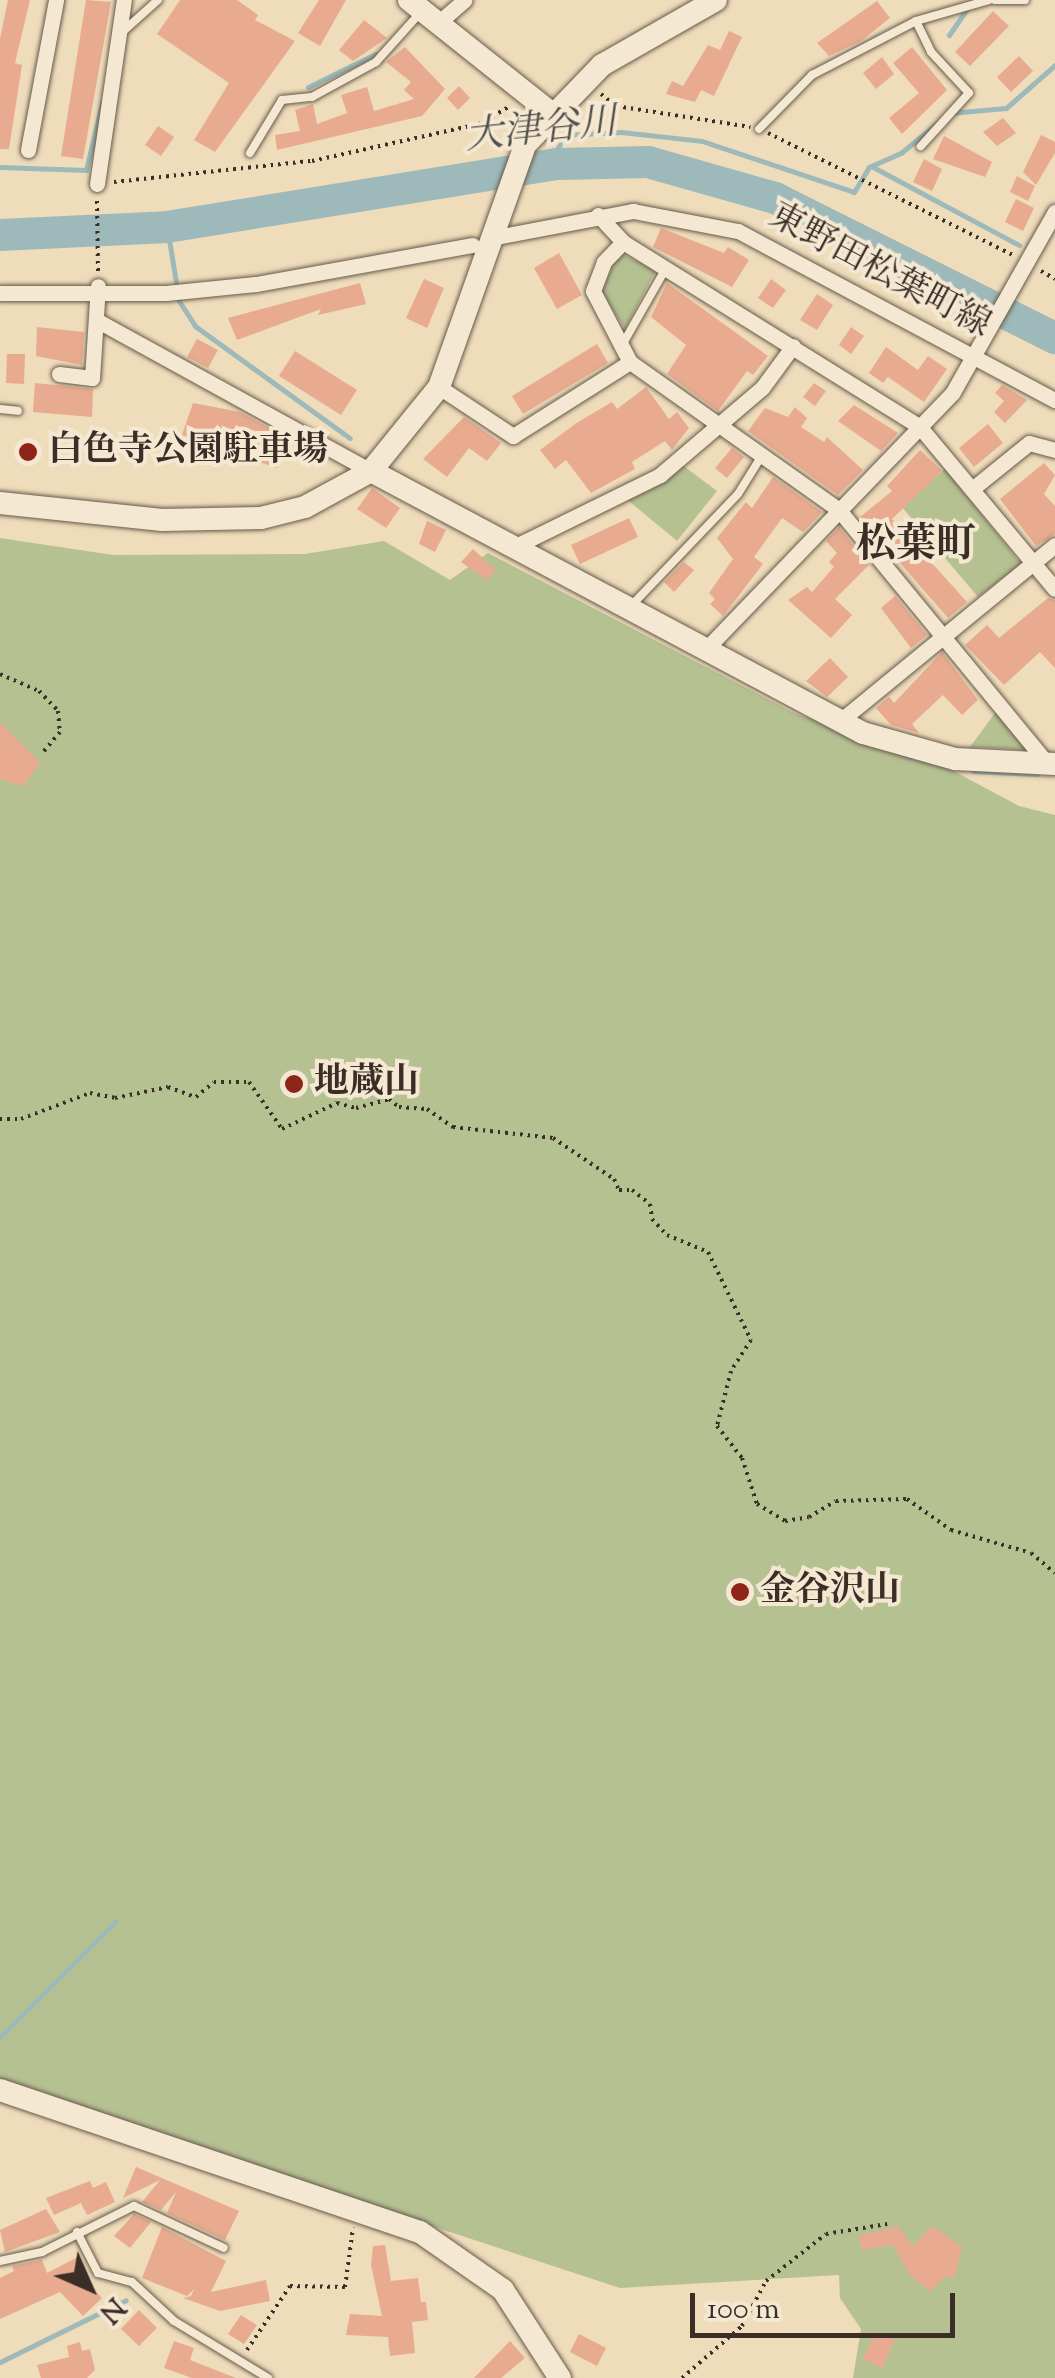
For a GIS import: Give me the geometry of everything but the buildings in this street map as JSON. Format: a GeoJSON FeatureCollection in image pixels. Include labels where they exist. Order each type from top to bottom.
{"type":"FeatureCollection","features":[{"type":"Feature","properties":{"kind":"street"},"geometry":{"type":"LineString","coordinates":[[28,150],[56,0]]}},
{"type":"Feature","properties":{"kind":"street"},"geometry":{"type":"LineString","coordinates":[[97,184],[115,39],[124,0]]}},
{"type":"Feature","properties":{"kind":"street"},"geometry":{"type":"LineString","coordinates":[[423,11],[464,0]]}},
{"type":"Feature","properties":{"kind":"street"},"geometry":{"type":"LineString","coordinates":[[0,503],[162,520],[260,518],[304,506],[371,470],[439,387],[487,236],[526,145],[550,113],[602,65],[716,0]]}},
{"type":"Feature","properties":{"kind":"street"},"geometry":{"type":"LineString","coordinates":[[423,11],[550,113]]}},
{"type":"Feature","properties":{"kind":"street"},"geometry":{"type":"LineString","coordinates":[[706,649],[920,426],[978,357],[1055,212]]}},
{"type":"Feature","properties":{"kind":"street","name":"東野田松葉町線"},"geometry":{"type":"LineString","coordinates":[[0,293],[256,284],[598,215],[672,214],[738,231],[1055,400]]}},
{"type":"Feature","properties":{"kind":"street"},"geometry":{"type":"LineString","coordinates":[[598,215],[623,242],[920,426],[1055,589]]}},
{"type":"Feature","properties":{"kind":"street"},"geometry":{"type":"LineString","coordinates":[[623,242],[604,262],[594,291],[630,362],[764,453],[839,510],[1052,764]]}},
{"type":"Feature","properties":{"kind":"street"},"geometry":{"type":"LineString","coordinates":[[59,374],[92,378],[99,290]]}},
{"type":"Feature","properties":{"kind":"street"},"geometry":{"type":"LineString","coordinates":[[98,321],[840,721],[911,751],[1052,764]]}},
{"type":"Feature","properties":{"kind":"street"},"geometry":{"type":"LineString","coordinates":[[516,546],[660,475],[762,388],[792,346]]}},
{"type":"Feature","properties":{"kind":"street"},"geometry":{"type":"LineString","coordinates":[[439,387],[513,436],[630,362]]}},
{"type":"Feature","properties":{"kind":"street"},"geometry":{"type":"LineString","coordinates":[[972,489],[1029,443],[1041,441],[1055,450]]}},
{"type":"Feature","properties":{"kind":"street"},"geometry":{"type":"LineString","coordinates":[[840,721],[1055,546]]}},
{"type":"Feature","properties":{"kind":"street"},"geometry":{"type":"LineString","coordinates":[[0,2090],[420,2232],[475,2266],[525,2316],[560,2378]]}},
{"type":"Feature","properties":{"kind":"lane"},"geometry":{"type":"LineString","coordinates":[[115,39],[158,0]]}},
{"type":"Feature","properties":{"kind":"lane"},"geometry":{"type":"LineString","coordinates":[[759,129],[812,75],[916,21],[992,0],[1024,0]]}},
{"type":"Feature","properties":{"kind":"lane"},"geometry":{"type":"LineString","coordinates":[[250,153],[282,100],[312,97],[376,62],[423,11]]}},
{"type":"Feature","properties":{"kind":"lane"},"geometry":{"type":"LineString","coordinates":[[916,21],[932,52],[970,93],[921,146]]}},
{"type":"Feature","properties":{"kind":"lane"},"geometry":{"type":"LineString","coordinates":[[620,348],[666,268]]}},
{"type":"Feature","properties":{"kind":"lane"},"geometry":{"type":"LineString","coordinates":[[0,408],[18,411]]}},
{"type":"Feature","properties":{"kind":"lane"},"geometry":{"type":"LineString","coordinates":[[630,608],[738,494],[764,453]]}},
{"type":"Feature","properties":{"kind":"lane"},"geometry":{"type":"LineString","coordinates":[[0,2261],[42,2252],[134,2206],[224,2248]]}},
{"type":"Feature","properties":{"kind":"lane"},"geometry":{"type":"LineString","coordinates":[[77,2232],[98,2273],[132,2282],[174,2321],[268,2378]]}},
{"type":"Feature","properties":{"kind":"path"},"geometry":{"type":"LineString","coordinates":[[598,90],[616,106],[759,129],[1026,265]]}},
{"type":"Feature","properties":{"kind":"path"},"geometry":{"type":"LineString","coordinates":[[99,290],[97,184],[312,160],[479,124],[510,106]]}},
{"type":"Feature","properties":{"kind":"path"},"geometry":{"type":"LineString","coordinates":[[0,674],[39,691],[58,711],[60,732],[44,751]]}},
{"type":"Feature","properties":{"kind":"path"},"geometry":{"type":"LineString","coordinates":[[0,1119],[21,1119],[90,1093],[115,1098],[168,1087],[196,1097],[214,1082],[250,1082],[282,1128],[337,1103],[356,1108],[389,1099],[399,1107],[427,1109],[453,1127],[553,1138],[594,1162],[619,1190],[632,1190],[650,1204],[652,1219],[667,1235],[708,1252],[750,1340],[731,1371],[717,1426],[742,1458],[757,1504],[784,1521],[809,1517],[836,1501],[907,1500],[951,1530],[1032,1553],[1055,1574]]}},
{"type":"Feature","properties":{"kind":"path"},"geometry":{"type":"LineString","coordinates":[[240,2360],[290,2286],[346,2287],[358,2209]]}},
{"type":"Feature","properties":{"kind":"path"},"geometry":{"type":"LineString","coordinates":[[682,2378],[742,2326],[766,2281],[826,2234],[887,2224]]}},
{"type":"Feature","properties":{"kind":"green space"},"geometry":{"type":"Polygon","coordinates":[[[619,253],[656,270],[625,329],[601,291],[619,253]]]}},
{"type":"Feature","properties":{"kind":"green space"},"geometry":{"type":"Polygon","coordinates":[[[681,464],[717,491],[677,541],[624,497],[681,464]]]}},
{"type":"Feature","properties":{"kind":"green space"},"geometry":{"type":"Polygon","coordinates":[[[945,469],[1021,564],[978,597],[901,506],[945,469]]]}},
{"type":"Feature","properties":{"kind":"green space"},"geometry":{"type":"Polygon","coordinates":[[[0,538],[113,555],[305,554],[384,541],[450,580],[488,553],[794,713],[948,768],[1019,806],[1055,815],[1055,2378],[853,2378],[861,2329],[840,2298],[839,2275],[620,2288],[0,2084],[0,538]]]}},
{"type":"Feature","properties":{"kind":"green space"},"geometry":{"type":"Polygon","coordinates":[[[998,709],[1031,750],[970,747],[998,709]]]}},
{"type":"Feature","properties":{"kind":"waterway"},"geometry":{"type":"LineString","coordinates":[[949,35],[973,0]]}},
{"type":"Feature","properties":{"kind":"waterway"},"geometry":{"type":"LineString","coordinates":[[308,87],[375,54]]}},
{"type":"Feature","properties":{"kind":"waterway"},"geometry":{"type":"LineString","coordinates":[[950,113],[1006,108],[1055,65]]}},
{"type":"Feature","properties":{"kind":"waterway"},"geometry":{"type":"LineString","coordinates":[[0,167],[86,170],[102,103]]}},
{"type":"Feature","properties":{"kind":"waterway"},"geometry":{"type":"LineString","coordinates":[[548,165],[565,135],[621,132],[702,141],[854,192],[869,167],[902,152],[937,123]]}},
{"type":"Feature","properties":{"kind":"waterway","name":"大津谷川"},"geometry":{"type":"LineString","coordinates":[[0,235],[167,227],[558,164],[648,162],[775,198],[1055,338]]}},
{"type":"Feature","properties":{"kind":"waterway"},"geometry":{"type":"LineString","coordinates":[[871,166],[1019,245]]}},
{"type":"Feature","properties":{"kind":"waterway"},"geometry":{"type":"LineString","coordinates":[[167,227],[179,301],[195,326],[350,438]]}},
{"type":"Feature","properties":{"kind":"waterway"},"geometry":{"type":"LineString","coordinates":[[891,747],[909,757]]}},
{"type":"Feature","properties":{"kind":"waterway"},"geometry":{"type":"LineString","coordinates":[[973,771],[1037,774]]}},
{"type":"Feature","properties":{"kind":"waterway"},"geometry":{"type":"LineString","coordinates":[[0,2037],[116,1921]]}},
{"type":"Feature","properties":{"kind":"waterway"},"geometry":{"type":"LineString","coordinates":[[0,2362],[126,2300]]}},
{"type":"Feature","properties":{"kind":"place","name":"白色寺公園駐車場"},"geometry":{"type":"Point","coordinates":[28,452]}},
{"type":"Feature","properties":{"kind":"place","name":"地蔵山"},"geometry":{"type":"Point","coordinates":[294,1084]}},
{"type":"Feature","properties":{"kind":"place","name":"金谷沢山"},"geometry":{"type":"Point","coordinates":[740,1592]}},
{"type":"Feature","properties":{"kind":"district","name":"松葉町"},"geometry":{"type":"Point","coordinates":[916,547]}}]}
